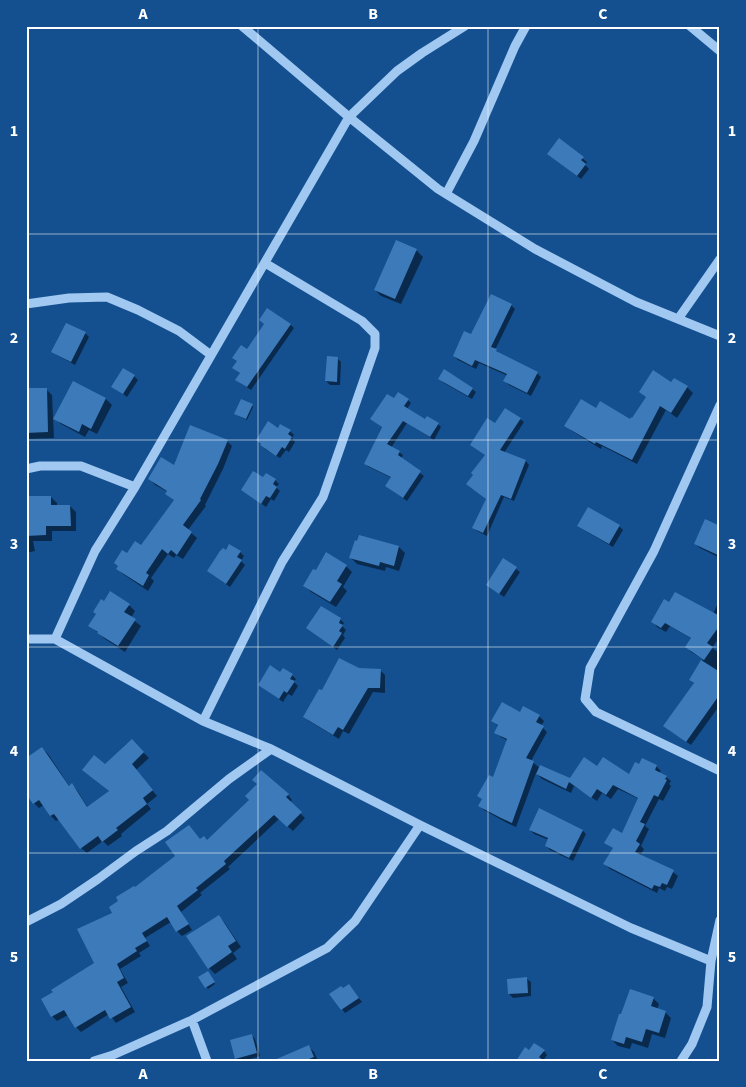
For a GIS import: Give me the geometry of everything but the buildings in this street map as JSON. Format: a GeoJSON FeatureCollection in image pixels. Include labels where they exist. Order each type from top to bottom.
{"type":"FeatureCollection","features":[{"type":"Feature","properties":{"kind":"street"},"geometry":{"type":"LineString","coordinates":[[242,26],[349,117],[438,189],[535,249],[636,302],[720,336]]}},
{"type":"Feature","properties":{"kind":"street"},"geometry":{"type":"LineString","coordinates":[[55,638],[95,552],[135,487],[349,117],[396,71],[465,26]]}},
{"type":"Feature","properties":{"kind":"street"},"geometry":{"type":"LineString","coordinates":[[446,194],[474,141],[515,46],[526,26]]}},
{"type":"Feature","properties":{"kind":"street"},"geometry":{"type":"LineString","coordinates":[[690,26],[720,51]]}},
{"type":"Feature","properties":{"kind":"street"},"geometry":{"type":"LineString","coordinates":[[678,319],[720,259]]}},
{"type":"Feature","properties":{"kind":"street"},"geometry":{"type":"LineString","coordinates":[[203,721],[282,562],[323,497],[375,348],[375,334],[362,321],[265,263]]}},
{"type":"Feature","properties":{"kind":"street"},"geometry":{"type":"LineString","coordinates":[[26,304],[69,298],[107,297],[179,331],[211,355]]}},
{"type":"Feature","properties":{"kind":"street"},"geometry":{"type":"LineString","coordinates":[[720,405],[654,551],[590,668],[585,699],[596,712],[720,771]]}},
{"type":"Feature","properties":{"kind":"street"},"geometry":{"type":"LineString","coordinates":[[26,469],[40,466],[81,466],[135,487]]}},
{"type":"Feature","properties":{"kind":"street"},"geometry":{"type":"LineString","coordinates":[[26,639],[55,638],[203,721],[271,749],[420,825],[631,928],[710,961]]}},
{"type":"Feature","properties":{"kind":"street"},"geometry":{"type":"LineString","coordinates":[[26,922],[62,904],[167,831],[230,779],[271,749]]}},
{"type":"Feature","properties":{"kind":"street"},"geometry":{"type":"LineString","coordinates":[[94,1061],[113,1055],[192,1020],[327,948],[355,920],[420,825]]}},
{"type":"Feature","properties":{"kind":"street"},"geometry":{"type":"LineString","coordinates":[[682,1061],[692,1044],[707,1007],[710,961],[720,920]]}},
{"type":"Feature","properties":{"kind":"street"},"geometry":{"type":"LineString","coordinates":[[192,1020],[208,1061]]}}]}
